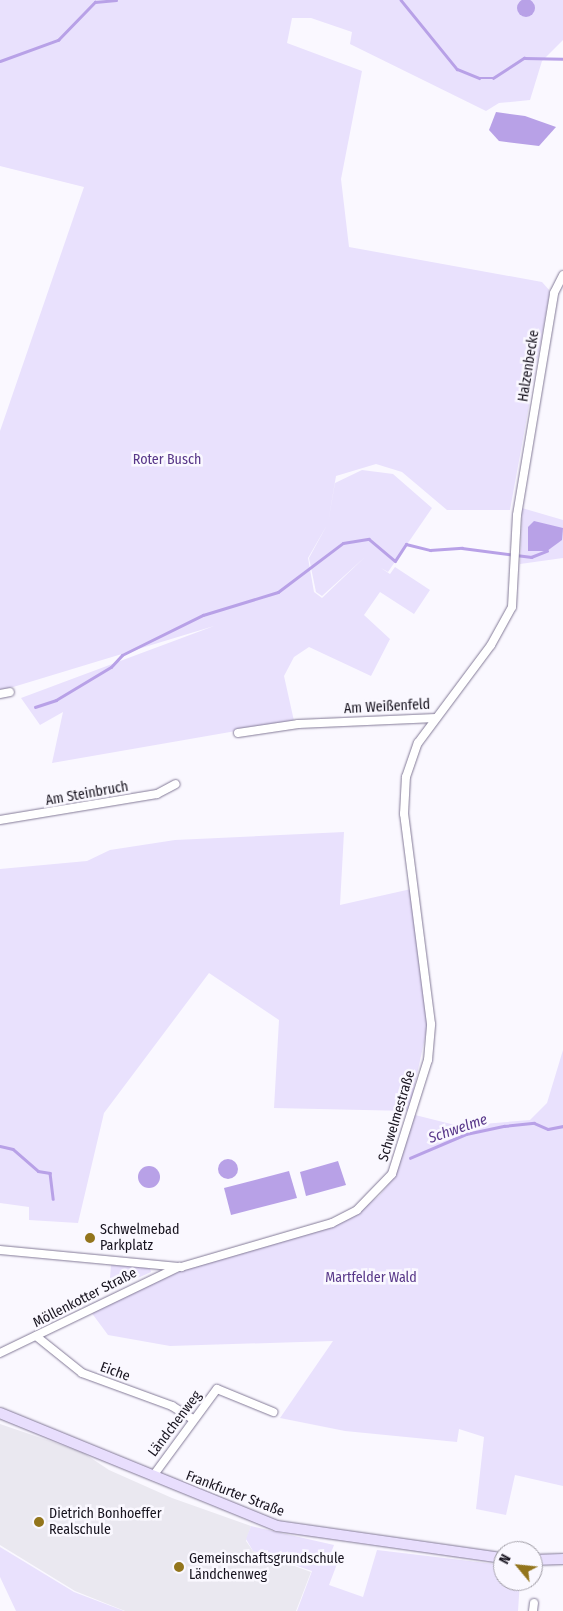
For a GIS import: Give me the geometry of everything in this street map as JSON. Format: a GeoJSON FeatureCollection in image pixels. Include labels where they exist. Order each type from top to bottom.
{"type":"FeatureCollection","features":[{"type":"Feature","properties":{"kind":"main road","name":"Frankfurter Straße"},"geometry":{"type":"LineString","coordinates":[[0,1413],[278,1526],[493,1557]]}},
{"type":"Feature","properties":{"kind":"main road"},"geometry":{"type":"LineString","coordinates":[[543,1560],[563,1559]]}},
{"type":"Feature","properties":{"kind":"street","name":"Halzenbecke"},"geometry":{"type":"LineString","coordinates":[[515,550],[525,464],[554,293],[563,275]]}},
{"type":"Feature","properties":{"kind":"street","name":"Am Weißenfeld"},"geometry":{"type":"LineString","coordinates":[[238,733],[298,724],[436,718],[500,632],[512,607],[515,550]]}},
{"type":"Feature","properties":{"kind":"street"},"geometry":{"type":"LineString","coordinates":[[0,694],[10,692]]}},
{"type":"Feature","properties":{"kind":"street","name":"Schwelmestraße"},"geometry":{"type":"LineString","coordinates":[[0,1250],[181,1266],[332,1222],[377,1194],[398,1161],[428,1060],[431,1024],[404,814],[406,777],[418,743],[436,718]]}},
{"type":"Feature","properties":{"kind":"street","name":"Am Steinbruch"},"geometry":{"type":"LineString","coordinates":[[0,820],[157,794],[176,784]]}},
{"type":"Feature","properties":{"kind":"street","name":"Möllenkotter Straße"},"geometry":{"type":"LineString","coordinates":[[0,1353],[181,1266]]}},
{"type":"Feature","properties":{"kind":"street","name":"Eiche"},"geometry":{"type":"LineString","coordinates":[[36,1336],[82,1373],[172,1406],[193,1419]]}},
{"type":"Feature","properties":{"kind":"street","name":"Ländchenweg"},"geometry":{"type":"LineString","coordinates":[[153,1476],[193,1419],[218,1389],[273,1412]]}},
{"type":"Feature","properties":{"kind":"shaded area"},"geometry":{"type":"Polygon","coordinates":[[[522,-1],[530,-1],[535,4],[533,15],[522,17],[517,12],[517,4],[522,-1]]]}},
{"type":"Feature","properties":{"kind":"shaded area"},"geometry":{"type":"Polygon","coordinates":[[[496,112],[525,116],[556,127],[539,146],[499,141],[489,130],[496,112]]]}},
{"type":"Feature","properties":{"kind":"shaded area"},"geometry":{"type":"Polygon","coordinates":[[[534,521],[563,528],[562,540],[547,551],[528,551],[528,527],[534,521]]]}},
{"type":"Feature","properties":{"kind":"shaded area"},"geometry":{"type":"Polygon","coordinates":[[[228,1159],[235,1162],[238,1169],[235,1176],[228,1179],[221,1176],[218,1169],[221,1162],[228,1159]]]}},
{"type":"Feature","properties":{"kind":"shaded area"},"geometry":{"type":"Polygon","coordinates":[[[338,1161],[346,1185],[306,1196],[300,1172],[338,1161]]]}},
{"type":"Feature","properties":{"kind":"shaded area"},"geometry":{"type":"Polygon","coordinates":[[[149,1166],[157,1169],[160,1177],[157,1185],[149,1188],[141,1185],[138,1177],[141,1169],[149,1166]]]}},
{"type":"Feature","properties":{"kind":"shaded area"},"geometry":{"type":"Polygon","coordinates":[[[289,1171],[297,1198],[231,1215],[224,1188],[289,1171]]]}},
{"type":"Feature","properties":{"kind":"shaded area"},"geometry":{"type":"Polygon","coordinates":[[[0,1424],[82,1452],[109,1470],[172,1498],[251,1526],[246,1541],[253,1551],[311,1572],[296,1611],[125,1611],[75,1591],[0,1545],[0,1424]]]}},
{"type":"Feature","properties":{"kind":"green space","name":"Roter Busch"},"geometry":{"type":"Polygon","coordinates":[[[0,0],[563,0],[563,40],[542,61],[530,100],[499,103],[486,111],[350,44],[352,32],[311,18],[292,18],[287,43],[362,71],[341,179],[349,247],[542,282],[550,291],[510,510],[447,510],[402,472],[376,464],[336,476],[328,523],[335,483],[362,470],[393,474],[432,508],[388,572],[381,568],[390,574],[395,567],[430,590],[414,614],[380,592],[364,615],[390,639],[371,676],[309,647],[294,657],[284,676],[294,721],[52,763],[63,712],[40,725],[21,698],[214,626],[0,691],[0,431],[84,187],[0,166],[0,0]],[[327,525],[308,558],[314,592],[322,598],[365,557],[322,596],[316,592],[309,558],[327,525]]]}},
{"type":"Feature","properties":{"kind":"green space"},"geometry":{"type":"Polygon","coordinates":[[[522,508],[563,520],[563,558],[520,564],[522,508]]]}},
{"type":"Feature","properties":{"kind":"green space"},"geometry":{"type":"Polygon","coordinates":[[[344,832],[340,905],[411,889],[428,1024],[409,1111],[274,1108],[279,1020],[209,973],[104,1113],[78,1223],[29,1220],[29,1207],[0,1203],[0,869],[87,861],[110,850],[175,840],[344,832]]]}},
{"type":"Feature","properties":{"kind":"green space","name":"Martfelder Wald"},"geometry":{"type":"Polygon","coordinates":[[[563,1050],[563,1486],[515,1475],[506,1515],[476,1509],[484,1437],[459,1429],[457,1442],[345,1431],[280,1418],[333,1341],[170,1346],[108,1335],[91,1312],[185,1269],[352,1216],[379,1196],[395,1176],[415,1115],[459,1126],[530,1120],[547,1103],[563,1050]]]}},
{"type":"Feature","properties":{"kind":"green space"},"geometry":{"type":"Polygon","coordinates":[[[111,1265],[150,1268],[151,1272],[109,1291],[111,1265]]]}},
{"type":"Feature","properties":{"kind":"green space"},"geometry":{"type":"Polygon","coordinates":[[[251,1526],[334,1545],[331,1553],[340,1556],[329,1585],[363,1597],[377,1550],[493,1564],[493,1591],[519,1591],[518,1611],[297,1611],[312,1571],[253,1551],[246,1539],[251,1526]]]}},
{"type":"Feature","properties":{"kind":"green space"},"geometry":{"type":"Polygon","coordinates":[[[0,1547],[74,1592],[124,1611],[16,1611],[0,1577],[0,1547]]]}},
{"type":"Feature","properties":{"kind":"waterway","name":"Halzenbecke"},"geometry":{"type":"LineString","coordinates":[[0,61],[58,40],[95,2],[116,0]]}},
{"type":"Feature","properties":{"kind":"waterway","name":"Halzenbecke"},"geometry":{"type":"LineString","coordinates":[[401,0],[457,69],[479,78],[493,78],[524,58],[563,59]]}},
{"type":"Feature","properties":{"kind":"waterway"},"geometry":{"type":"LineString","coordinates":[[35,707],[56,700],[111,667],[122,655],[203,615],[278,592],[343,543],[369,539],[395,561],[406,544],[430,550],[462,548],[531,557],[547,551]]}},
{"type":"Feature","properties":{"kind":"waterway","name":"Schwelme"},"geometry":{"type":"LineString","coordinates":[[410,1158],[466,1134],[504,1126],[534,1123],[548,1129],[563,1126]]}},
{"type":"Feature","properties":{"kind":"waterway","name":"Schwelme"},"geometry":{"type":"LineString","coordinates":[[0,1146],[13,1149],[38,1171],[50,1173],[53,1199]]}},
{"type":"Feature","properties":{"kind":"place","name":"Schwelmebad Parkplatz"},"geometry":{"type":"Point","coordinates":[90,1238]}},
{"type":"Feature","properties":{"kind":"place","name":"Dietrich Bonhoeffer Realschule"},"geometry":{"type":"Point","coordinates":[39,1522]}},
{"type":"Feature","properties":{"kind":"place","name":"Gemeinschaftsgrundschule Ländchenweg"},"geometry":{"type":"Point","coordinates":[179,1567]}}]}
